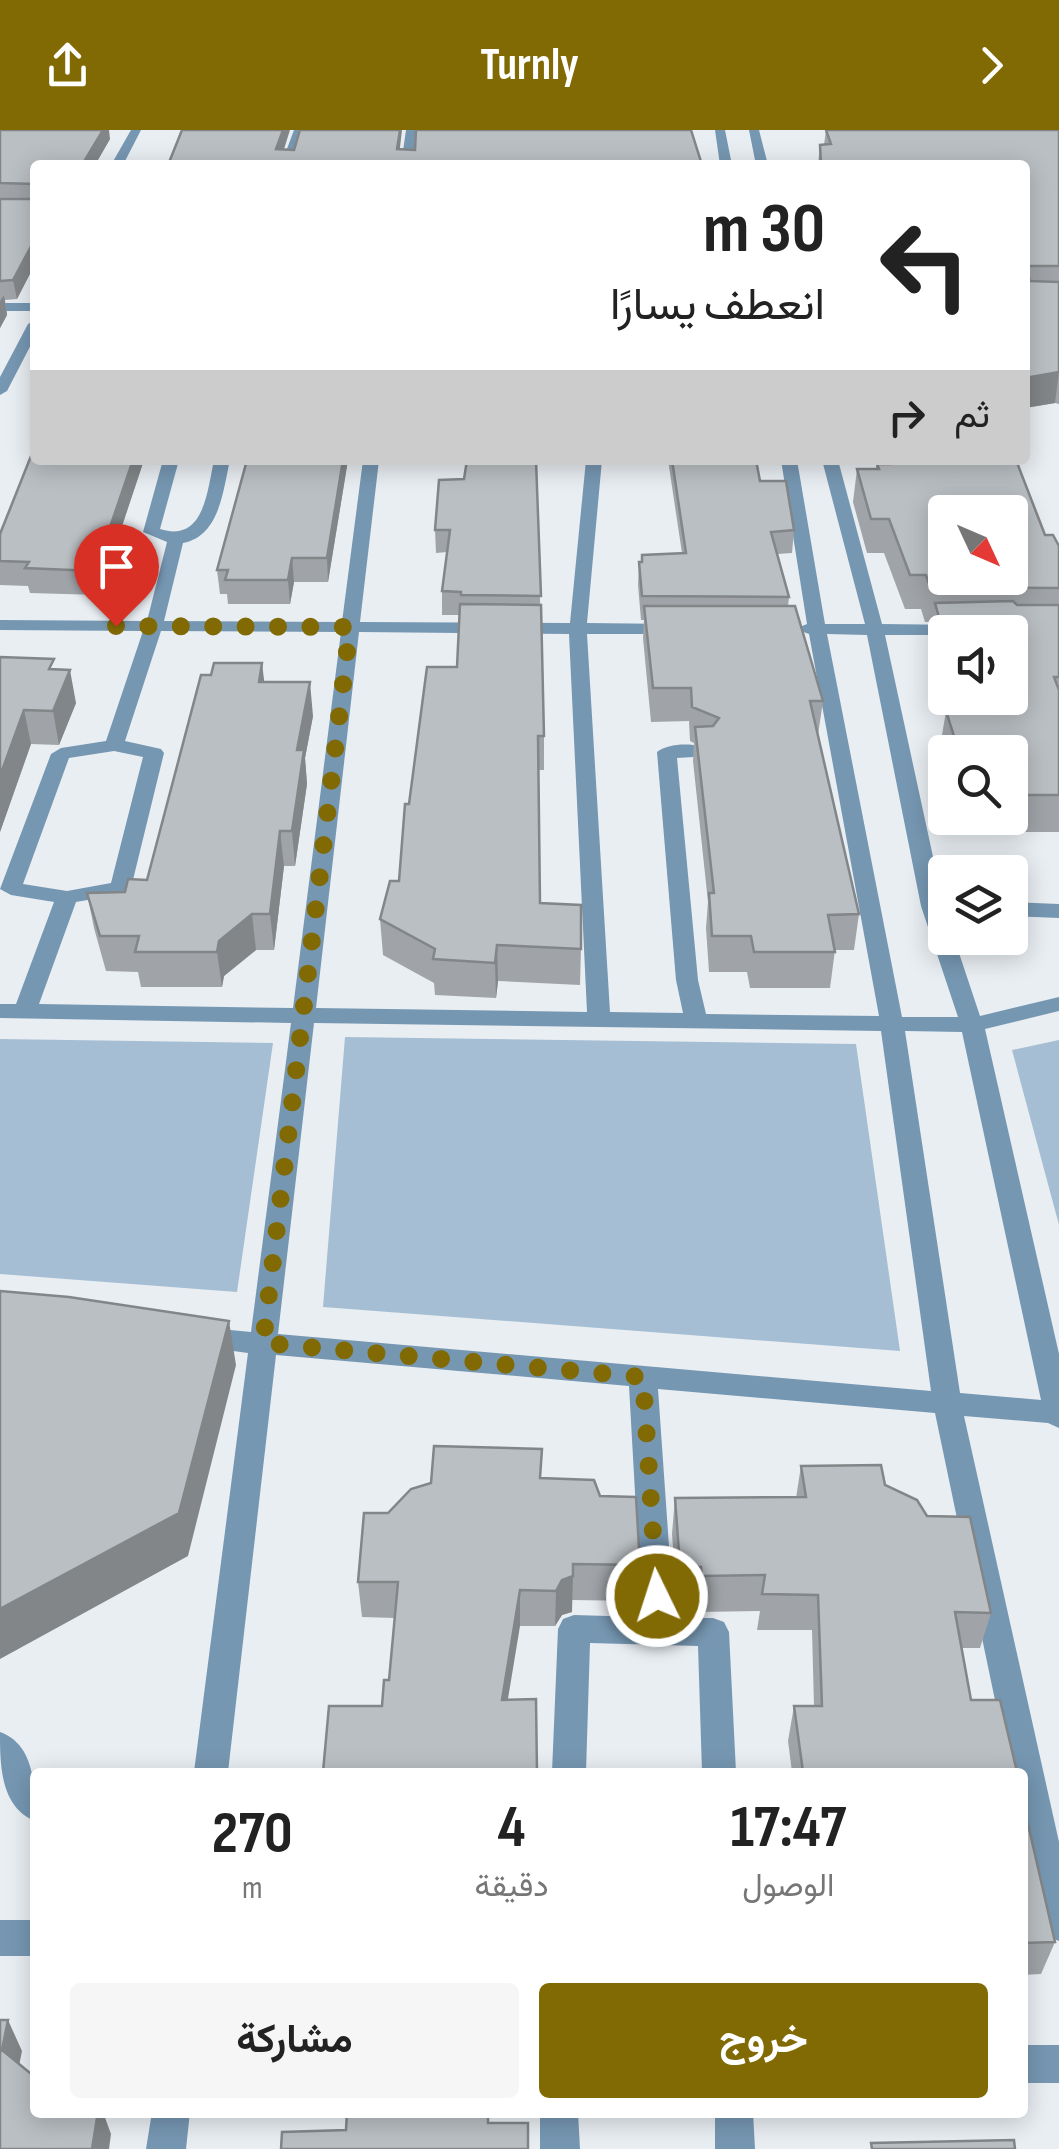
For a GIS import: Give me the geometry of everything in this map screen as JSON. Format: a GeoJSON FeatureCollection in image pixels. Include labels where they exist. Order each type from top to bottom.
{"type":"FeatureCollection","features":[{"type":"Feature","properties":{"kind":"street"},"geometry":{"type":"LineString","coordinates":[[121,160],[136,130]]}},
{"type":"Feature","properties":{"kind":"street"},"geometry":{"type":"LineString","coordinates":[[288,160],[299,130]]}},
{"type":"Feature","properties":{"kind":"street"},"geometry":{"type":"LineString","coordinates":[[407,160],[411,130]]}},
{"type":"Feature","properties":{"kind":"street"},"geometry":{"type":"LineString","coordinates":[[720,130],[725,160]]}},
{"type":"Feature","properties":{"kind":"street"},"geometry":{"type":"LineString","coordinates":[[754,130],[761,160]]}},
{"type":"Feature","properties":{"kind":"street"},"geometry":{"type":"LineString","coordinates":[[0,307],[30,307]]}},
{"type":"Feature","properties":{"kind":"street"},"geometry":{"type":"LineString","coordinates":[[0,391],[30,334]]}},
{"type":"Feature","properties":{"kind":"street"},"geometry":{"type":"LineString","coordinates":[[170,465],[151,532],[166,539],[194,535],[206,525],[221,465]]}},
{"type":"Feature","properties":{"kind":"street"},"geometry":{"type":"LineString","coordinates":[[211,1768],[370,465]]}},
{"type":"Feature","properties":{"kind":"street"},"geometry":{"type":"LineString","coordinates":[[594,465],[578,628],[599,1019]]}},
{"type":"Feature","properties":{"kind":"street"},"geometry":{"type":"LineString","coordinates":[[790,465],[824,679],[892,1024],[948,1404],[1026,1768]]}},
{"type":"Feature","properties":{"kind":"street"},"geometry":{"type":"LineString","coordinates":[[831,465],[876,630],[928,858]]}},
{"type":"Feature","properties":{"kind":"street"},"geometry":{"type":"LineString","coordinates":[[114,746],[154,626],[176,538]]}},
{"type":"Feature","properties":{"kind":"street"},"geometry":{"type":"LineString","coordinates":[[0,625],[689,629]]}},
{"type":"Feature","properties":{"kind":"street"},"geometry":{"type":"LineString","coordinates":[[782,630],[928,630]]}},
{"type":"Feature","properties":{"kind":"street"},"geometry":{"type":"LineString","coordinates":[[114,746],[154,753],[120,888],[67,897],[11,889],[61,754],[114,746]]}},
{"type":"Feature","properties":{"kind":"street"},"geometry":{"type":"LineString","coordinates":[[696,1020],[687,980],[667,752],[703,752]]}},
{"type":"Feature","properties":{"kind":"street"},"geometry":{"type":"LineString","coordinates":[[25,1011],[67,897]]}},
{"type":"Feature","properties":{"kind":"street"},"geometry":{"type":"LineString","coordinates":[[1028,910],[1059,911]]}},
{"type":"Feature","properties":{"kind":"street"},"geometry":{"type":"LineString","coordinates":[[169,1335],[1059,1414],[972,1025],[953,955]]}},
{"type":"Feature","properties":{"kind":"street"},"geometry":{"type":"LineString","coordinates":[[0,1011],[972,1025],[1059,1004]]}},
{"type":"Feature","properties":{"kind":"street"},"geometry":{"type":"LineString","coordinates":[[643,1377],[659,1632]]}},
{"type":"Feature","properties":{"kind":"street"},"geometry":{"type":"LineString","coordinates":[[569,1768],[574,1629],[713,1632],[719,1768]]}},
{"type":"Feature","properties":{"kind":"street"},"geometry":{"type":"LineString","coordinates":[[0,1747],[30,1797]]}},
{"type":"Feature","properties":{"kind":"street"},"geometry":{"type":"LineString","coordinates":[[1028,1778],[1059,1923]]}},
{"type":"Feature","properties":{"kind":"street"},"geometry":{"type":"LineString","coordinates":[[0,1938],[30,1938]]}},
{"type":"Feature","properties":{"kind":"street"},"geometry":{"type":"LineString","coordinates":[[1028,2064],[1059,2064]]}},
{"type":"Feature","properties":{"kind":"street"},"geometry":{"type":"LineString","coordinates":[[166,2149],[169,2118]]}},
{"type":"Feature","properties":{"kind":"street"},"geometry":{"type":"LineString","coordinates":[[560,2118],[560,2149]]}},
{"type":"Feature","properties":{"kind":"street"},"geometry":{"type":"LineString","coordinates":[[734,2118],[735,2149]]}},
{"type":"Feature","properties":{"kind":"shaded area"},"geometry":{"type":"Polygon","coordinates":[[[345,1037],[856,1044],[900,1351],[323,1307],[345,1037]]]}},
{"type":"Feature","properties":{"kind":"shaded area"},"geometry":{"type":"Polygon","coordinates":[[[0,1039],[273,1043],[237,1292],[0,1274],[0,1039]]]}},
{"type":"Feature","properties":{"kind":"shaded area"},"geometry":{"type":"Polygon","coordinates":[[[1059,1040],[1059,1225],[1012,1050],[1059,1040]]]}},
{"type":"Feature","properties":{"kind":"building"},"geometry":{"type":"Polygon","coordinates":[[[0,130],[103,130],[85,160],[30,160],[30,184],[0,183],[0,130]]]}},
{"type":"Feature","properties":{"kind":"building"},"geometry":{"type":"Polygon","coordinates":[[[182,130],[283,130],[276,149],[294,150],[300,130],[400,130],[397,149],[415,150],[416,130],[691,130],[700,160],[170,160],[182,130]]]}},
{"type":"Feature","properties":{"kind":"building"},"geometry":{"type":"Polygon","coordinates":[[[826,130],[1059,130],[1059,266],[1030,266],[1030,160],[821,160],[820,145],[831,144],[826,130]]]}},
{"type":"Feature","properties":{"kind":"building"},"geometry":{"type":"Polygon","coordinates":[[[0,199],[30,199],[30,248],[13,280],[0,281],[0,199]]]}},
{"type":"Feature","properties":{"kind":"building"},"geometry":{"type":"Polygon","coordinates":[[[1030,281],[1059,282],[1059,372],[1030,377],[1030,281]]]}},
{"type":"Feature","properties":{"kind":"building"},"geometry":{"type":"Polygon","coordinates":[[[30,459],[30,465],[131,465],[95,571],[25,568],[29,562],[0,561],[0,534],[30,459]]]}},
{"type":"Feature","properties":{"kind":"building"},"geometry":{"type":"Polygon","coordinates":[[[246,465],[342,465],[327,558],[292,558],[288,580],[225,580],[228,570],[217,570],[246,465]]]}},
{"type":"Feature","properties":{"kind":"building"},"geometry":{"type":"Polygon","coordinates":[[[466,465],[536,465],[541,596],[461,595],[442,591],[450,530],[435,530],[439,480],[464,479],[466,465]]]}},
{"type":"Feature","properties":{"kind":"building"},"geometry":{"type":"Polygon","coordinates":[[[673,465],[757,465],[760,481],[786,481],[794,530],[771,532],[789,597],[642,596],[642,555],[686,553],[673,465]]]}},
{"type":"Feature","properties":{"kind":"building"},"geometry":{"type":"Polygon","coordinates":[[[877,465],[1018,465],[1045,535],[1053,535],[1059,546],[1059,588],[1028,588],[1028,495],[928,495],[928,581],[926,575],[910,575],[889,519],[871,519],[857,469],[879,469],[877,465]]]}},
{"type":"Feature","properties":{"kind":"building"},"geometry":{"type":"Polygon","coordinates":[[[1013,601],[1017,605],[1059,605],[1059,677],[1054,677],[1059,690],[1059,795],[1028,795],[1028,735],[954,735],[947,715],[1028,715],[1028,615],[938,615],[935,603],[1013,601]]]}},
{"type":"Feature","properties":{"kind":"building"},"geometry":{"type":"Polygon","coordinates":[[[460,604],[541,605],[544,736],[538,736],[540,903],[581,905],[581,949],[497,945],[495,963],[433,959],[435,949],[380,919],[390,881],[399,881],[405,804],[409,804],[427,667],[457,667],[460,604]]]}},
{"type":"Feature","properties":{"kind":"building"},"geometry":{"type":"Polygon","coordinates":[[[644,606],[795,606],[823,701],[810,701],[859,914],[828,915],[835,952],[754,952],[751,936],[712,936],[709,893],[714,893],[695,727],[713,726],[719,718],[692,707],[691,688],[653,688],[644,606]]]}},
{"type":"Feature","properties":{"kind":"building"},"geometry":{"type":"Polygon","coordinates":[[[0,657],[54,659],[49,669],[70,670],[53,711],[24,710],[0,776],[0,657]]]}},
{"type":"Feature","properties":{"kind":"building"},"geometry":{"type":"Polygon","coordinates":[[[214,663],[262,663],[259,682],[310,682],[297,750],[304,750],[292,831],[280,831],[270,914],[252,914],[219,941],[217,952],[135,952],[139,936],[100,936],[87,893],[125,892],[128,879],[147,880],[201,675],[211,675],[214,663]]]}},
{"type":"Feature","properties":{"kind":"building"},"geometry":{"type":"Polygon","coordinates":[[[0,1291],[69,1297],[229,1321],[179,1513],[0,1609],[0,1291]]]}},
{"type":"Feature","properties":{"kind":"building"},"geometry":{"type":"Polygon","coordinates":[[[434,1446],[542,1449],[540,1478],[594,1480],[600,1496],[636,1497],[640,1565],[573,1564],[573,1576],[562,1580],[556,1591],[520,1590],[502,1700],[536,1699],[537,1768],[323,1768],[329,1706],[382,1706],[384,1680],[389,1680],[398,1582],[358,1582],[364,1513],[388,1513],[411,1489],[431,1483],[434,1446]]]}},
{"type":"Feature","properties":{"kind":"building"},"geometry":{"type":"Polygon","coordinates":[[[881,1465],[885,1485],[917,1500],[927,1516],[970,1517],[991,1613],[955,1612],[971,1700],[1000,1700],[1016,1768],[802,1768],[794,1706],[822,1706],[818,1595],[762,1594],[765,1575],[702,1576],[701,1567],[680,1566],[675,1498],[806,1497],[801,1466],[881,1465]]]}},
{"type":"Feature","properties":{"kind":"building"},"geometry":{"type":"Polygon","coordinates":[[[1028,1824],[1055,1942],[1028,1943],[1028,1824]]]}},
{"type":"Feature","properties":{"kind":"building"},"geometry":{"type":"Polygon","coordinates":[[[0,2020],[8,2020],[2,2050],[30,2073],[30,2118],[97,2118],[92,2149],[0,2149],[0,2020]]]}},
{"type":"Feature","properties":{"kind":"building"},"geometry":{"type":"Polygon","coordinates":[[[347,2118],[488,2118],[488,2123],[528,2123],[528,2149],[281,2149],[282,2132],[346,2130],[347,2118]]]}},
{"type":"Feature","properties":{"kind":"building"},"geometry":{"type":"Polygon","coordinates":[[[1014,2140],[1015,2149],[872,2149],[871,2143],[1014,2140]]]}},
{"type":"Feature","properties":{"kind":"route"},"geometry":{"type":"LineString","coordinates":[[116,626],[350,627],[263,1343],[643,1377],[657,1596]]}}]}
